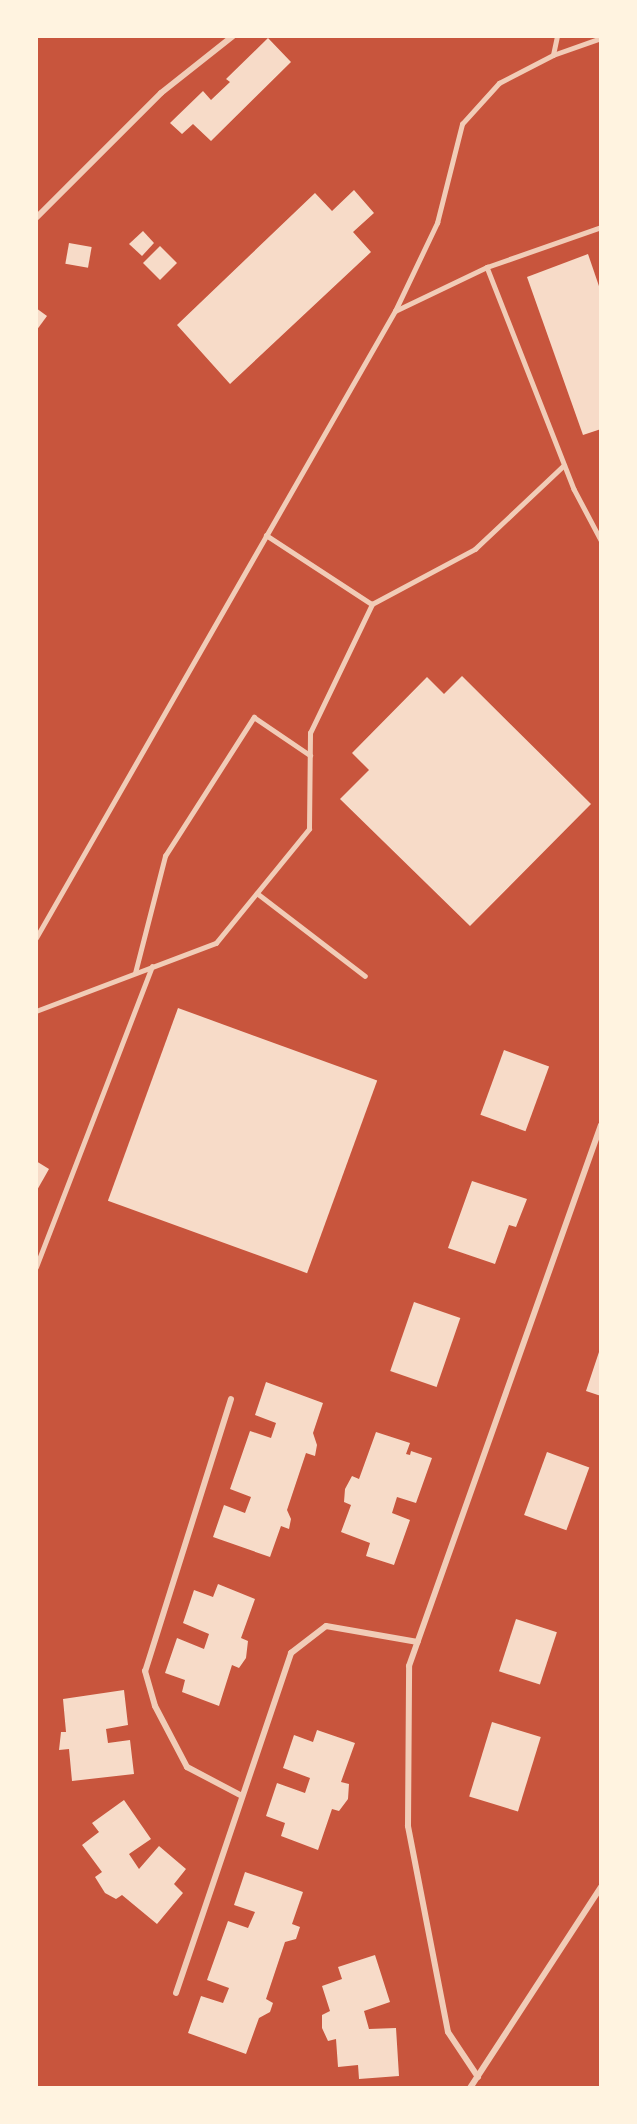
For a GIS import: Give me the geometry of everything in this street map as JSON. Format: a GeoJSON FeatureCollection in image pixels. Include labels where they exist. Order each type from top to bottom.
{"type":"FeatureCollection","features":[{"type":"Feature","properties":{"kind":"street"},"geometry":{"type":"LineString","coordinates":[[36,218],[161,93],[233,36]]}},
{"type":"Feature","properties":{"kind":"street"},"geometry":{"type":"LineString","coordinates":[[478,2077],[448,2032],[408,1826],[409,1666],[601,1125]]}},
{"type":"Feature","properties":{"kind":"street"},"geometry":{"type":"LineString","coordinates":[[231,1398],[146,1671],[155,1707],[187,1767],[242,1796]]}},
{"type":"Feature","properties":{"kind":"street"},"geometry":{"type":"LineString","coordinates":[[176,1993],[291,1653],[326,1626],[418,1642]]}},
{"type":"Feature","properties":{"kind":"street"},"geometry":{"type":"LineString","coordinates":[[470,2088],[601,1887]]}},
{"type":"Feature","properties":{"kind":"lane"},"geometry":{"type":"LineString","coordinates":[[553,55],[557,36]]}},
{"type":"Feature","properties":{"kind":"lane"},"geometry":{"type":"LineString","coordinates":[[36,938],[395,310],[437,223],[462,124],[499,83],[553,55],[601,38]]}},
{"type":"Feature","properties":{"kind":"lane"},"geometry":{"type":"LineString","coordinates":[[395,310],[487,267],[601,227]]}},
{"type":"Feature","properties":{"kind":"lane"},"geometry":{"type":"LineString","coordinates":[[487,267],[564,465],[601,540]]}},
{"type":"Feature","properties":{"kind":"lane"},"geometry":{"type":"LineString","coordinates":[[36,1011],[216,943],[309,829],[310,733],[372,604],[475,549],[564,465]]}},
{"type":"Feature","properties":{"kind":"lane"},"geometry":{"type":"LineString","coordinates":[[266,536],[372,604]]}},
{"type":"Feature","properties":{"kind":"lane"},"geometry":{"type":"LineString","coordinates":[[135,973],[165,856],[254,717],[310,755]]}},
{"type":"Feature","properties":{"kind":"lane"},"geometry":{"type":"LineString","coordinates":[[257,893],[365,976]]}},
{"type":"Feature","properties":{"kind":"lane"},"geometry":{"type":"LineString","coordinates":[[36,1267],[152,967]]}},
{"type":"Feature","properties":{"kind":"building"},"geometry":{"type":"Polygon","coordinates":[[[268,38],[291,62],[211,141],[193,124],[182,134],[170,123],[203,91],[211,100],[230,82],[226,79],[268,38]]]}},
{"type":"Feature","properties":{"kind":"building"},"geometry":{"type":"Polygon","coordinates":[[[354,190],[374,213],[353,232],[371,252],[230,384],[177,325],[315,193],[332,211],[354,190]]]}},
{"type":"Feature","properties":{"kind":"building"},"geometry":{"type":"Polygon","coordinates":[[[143,231],[154,243],[142,256],[129,244],[143,231]]]}},
{"type":"Feature","properties":{"kind":"building"},"geometry":{"type":"Polygon","coordinates":[[[69,243],[92,247],[88,268],[65,264],[69,243]]]}},
{"type":"Feature","properties":{"kind":"building"},"geometry":{"type":"Polygon","coordinates":[[[160,246],[177,263],[160,280],[143,263],[160,246]]]}},
{"type":"Feature","properties":{"kind":"building"},"geometry":{"type":"Polygon","coordinates":[[[588,254],[601,292],[601,429],[583,435],[527,277],[588,254]]]}},
{"type":"Feature","properties":{"kind":"building"},"geometry":{"type":"Polygon","coordinates":[[[36,308],[47,316],[36,331],[36,308]]]}},
{"type":"Feature","properties":{"kind":"building"},"geometry":{"type":"Polygon","coordinates":[[[462,676],[591,804],[470,926],[340,799],[369,770],[352,753],[427,677],[444,694],[462,676]]]}},
{"type":"Feature","properties":{"kind":"building"},"geometry":{"type":"Polygon","coordinates":[[[178,1008],[377,1081],[307,1273],[108,1201],[178,1008]]]}},
{"type":"Feature","properties":{"kind":"building"},"geometry":{"type":"Polygon","coordinates":[[[504,1050],[549,1066],[526,1131],[480,1115],[504,1050]]]}},
{"type":"Feature","properties":{"kind":"building"},"geometry":{"type":"Polygon","coordinates":[[[36,1161],[49,1169],[36,1192],[36,1161]]]}},
{"type":"Feature","properties":{"kind":"building"},"geometry":{"type":"Polygon","coordinates":[[[472,1181],[527,1199],[516,1227],[509,1225],[495,1264],[448,1248],[472,1181]]]}},
{"type":"Feature","properties":{"kind":"building"},"geometry":{"type":"Polygon","coordinates":[[[414,1302],[460,1318],[437,1387],[390,1371],[414,1302]]]}},
{"type":"Feature","properties":{"kind":"building"},"geometry":{"type":"Polygon","coordinates":[[[601,1346],[601,1396],[586,1391],[601,1346]]]}},
{"type":"Feature","properties":{"kind":"building"},"geometry":{"type":"Polygon","coordinates":[[[266,1382],[323,1403],[313,1433],[317,1445],[315,1456],[306,1453],[287,1510],[291,1519],[289,1529],[281,1526],[270,1557],[213,1537],[224,1505],[245,1513],[251,1497],[230,1489],[250,1431],[271,1438],[276,1423],[255,1415],[266,1382]]]}},
{"type":"Feature","properties":{"kind":"building"},"geometry":{"type":"Polygon","coordinates":[[[376,1432],[410,1443],[406,1454],[410,1455],[411,1451],[432,1458],[416,1503],[397,1497],[392,1513],[410,1520],[394,1565],[366,1556],[370,1543],[341,1532],[351,1505],[344,1502],[345,1489],[352,1476],[359,1479],[376,1432]]]}},
{"type":"Feature","properties":{"kind":"building"},"geometry":{"type":"Polygon","coordinates":[[[547,1452],[589,1467],[566,1530],[524,1515],[547,1452]]]}},
{"type":"Feature","properties":{"kind":"building"},"geometry":{"type":"Polygon","coordinates":[[[218,1584],[255,1599],[241,1638],[248,1641],[246,1658],[239,1668],[232,1665],[219,1706],[182,1692],[185,1680],[165,1673],[177,1638],[204,1649],[209,1634],[183,1623],[194,1590],[213,1597],[218,1584]]]}},
{"type":"Feature","properties":{"kind":"building"},"geometry":{"type":"Polygon","coordinates":[[[516,1619],[557,1632],[540,1685],[499,1671],[516,1619]]]}},
{"type":"Feature","properties":{"kind":"building"},"geometry":{"type":"Polygon","coordinates":[[[124,1690],[128,1725],[106,1729],[108,1743],[130,1740],[134,1774],[72,1781],[69,1749],[59,1750],[61,1732],[66,1732],[63,1699],[124,1690]]]}},
{"type":"Feature","properties":{"kind":"building"},"geometry":{"type":"Polygon","coordinates":[[[492,1722],[541,1737],[518,1812],[469,1797],[492,1722]]]}},
{"type":"Feature","properties":{"kind":"building"},"geometry":{"type":"Polygon","coordinates":[[[317,1730],[355,1743],[341,1782],[349,1784],[348,1799],[339,1811],[332,1809],[318,1850],[281,1836],[285,1823],[266,1816],[277,1783],[305,1793],[310,1778],[283,1768],[294,1735],[313,1742],[317,1730]]]}},
{"type":"Feature","properties":{"kind":"building"},"geometry":{"type":"Polygon","coordinates":[[[124,1800],[151,1839],[129,1854],[139,1869],[159,1846],[186,1869],[174,1884],[183,1893],[157,1924],[122,1895],[116,1899],[105,1893],[95,1877],[102,1872],[82,1845],[99,1832],[92,1823],[124,1800]]]}},
{"type":"Feature","properties":{"kind":"building"},"geometry":{"type":"Polygon","coordinates":[[[245,1872],[303,1892],[292,1924],[300,1927],[296,1939],[285,1942],[266,1999],[273,2003],[270,2012],[259,2018],[246,2054],[188,2033],[201,1996],[223,2003],[229,1988],[207,1980],[228,1921],[248,1928],[255,1912],[234,1905],[245,1872]]]}},
{"type":"Feature","properties":{"kind":"building"},"geometry":{"type":"Polygon","coordinates":[[[375,1955],[390,2002],[364,2011],[369,2029],[396,2028],[399,2076],[359,2079],[358,2065],[338,2067],[336,2039],[328,2041],[322,2028],[322,2015],[330,2011],[322,1986],[342,1979],[338,1967],[375,1955]]]}}]}
